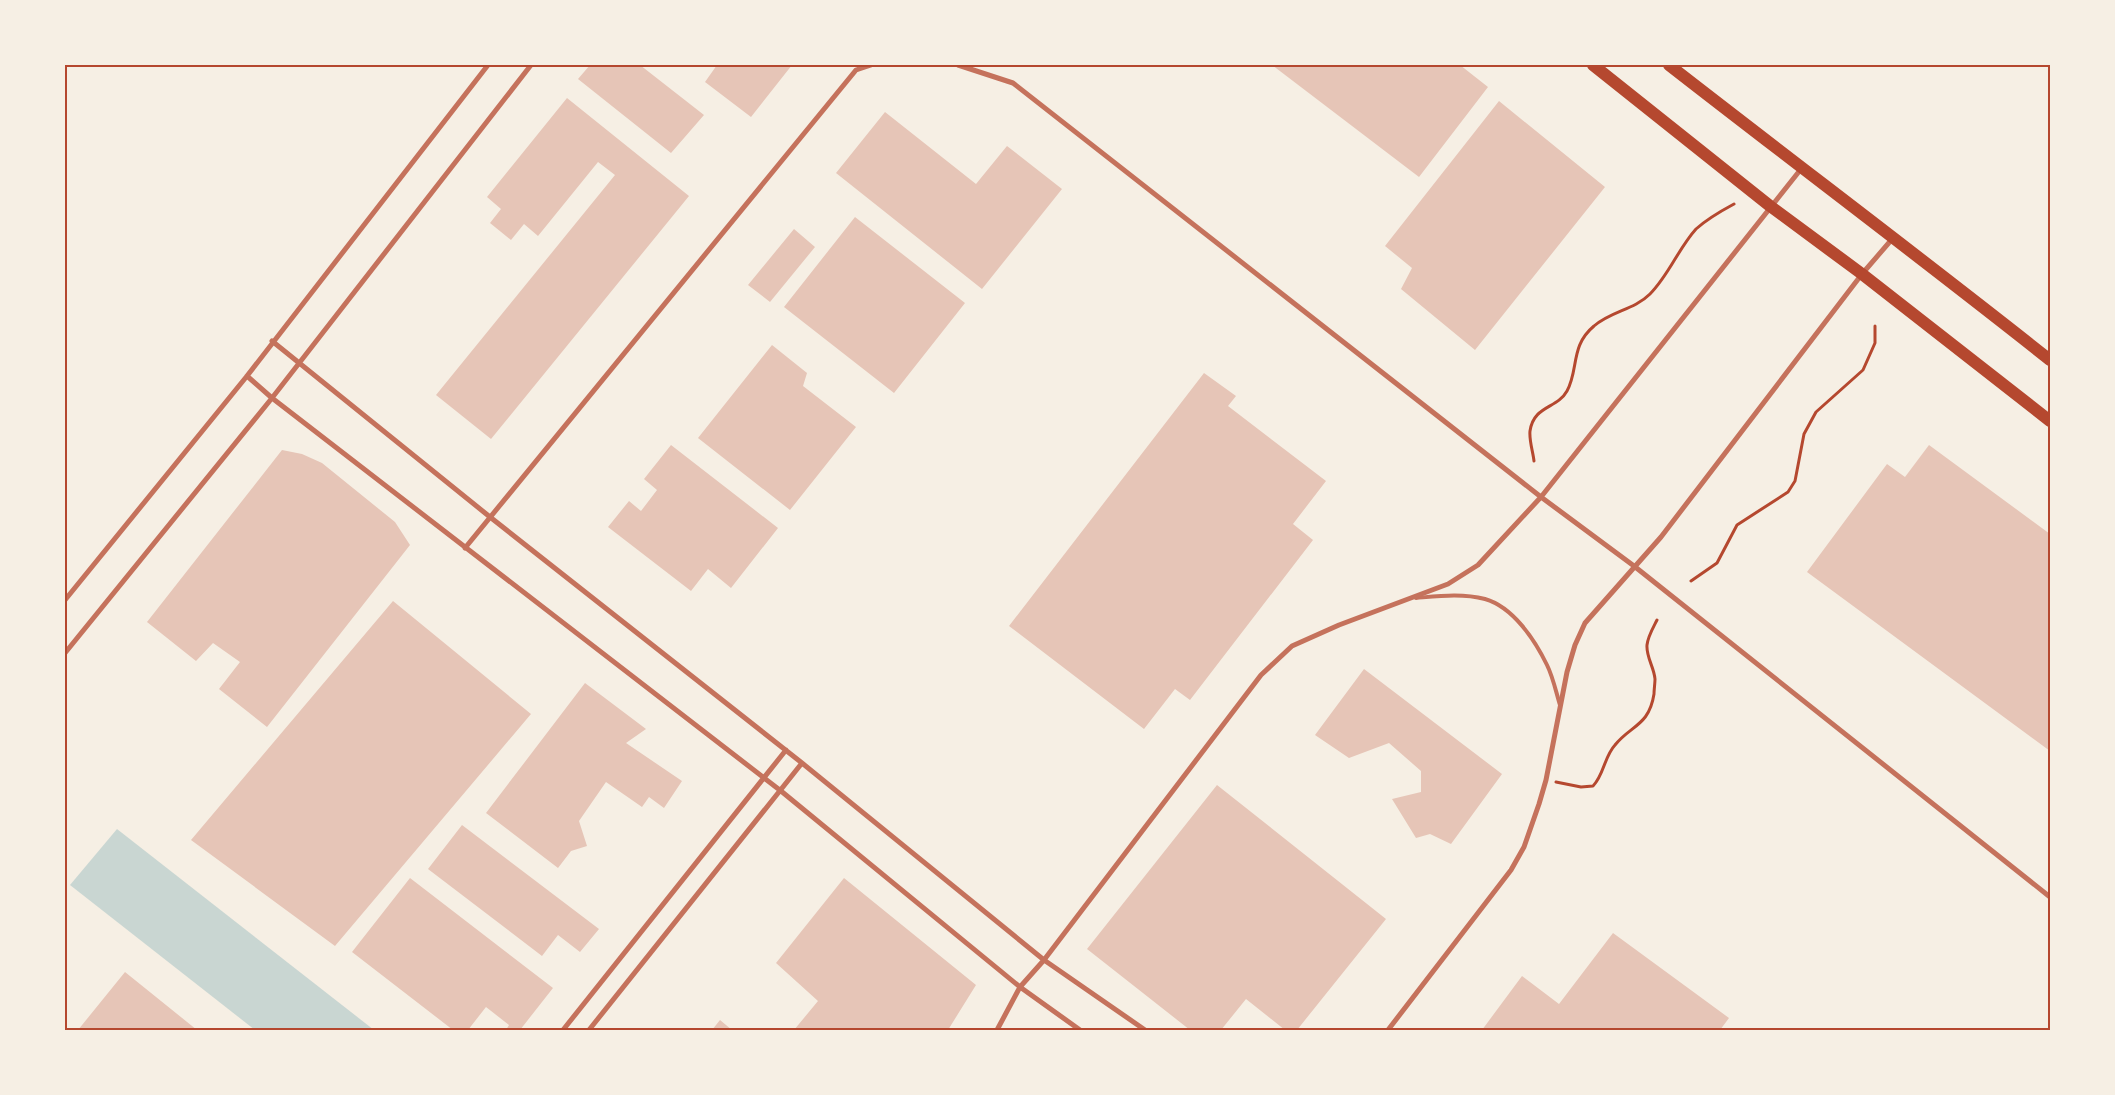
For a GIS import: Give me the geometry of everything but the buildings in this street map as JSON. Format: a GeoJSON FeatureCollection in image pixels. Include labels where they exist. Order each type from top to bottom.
{"type":"FeatureCollection","features":[{"type":"Feature","properties":{"kind":"main road"},"geometry":{"type":"LineString","coordinates":[[1593,65],[1770,206],[1862,274],[2050,421]]}},
{"type":"Feature","properties":{"kind":"main road"},"geometry":{"type":"LineString","coordinates":[[1670,65],[1802,168],[1895,237],[2050,360]]}},
{"type":"Feature","properties":{"kind":"street"},"geometry":{"type":"LineString","coordinates":[[65,600],[247,376],[272,341],[488,65]]}},
{"type":"Feature","properties":{"kind":"street"},"geometry":{"type":"LineString","coordinates":[[65,653],[272,398],[531,65]]}},
{"type":"Feature","properties":{"kind":"street"},"geometry":{"type":"LineString","coordinates":[[465,548],[856,70],[871,65]]}},
{"type":"Feature","properties":{"kind":"street"},"geometry":{"type":"LineString","coordinates":[[958,65],[1013,82],[1541,497],[1634,566],[2050,897]]}},
{"type":"Feature","properties":{"kind":"street"},"geometry":{"type":"LineString","coordinates":[[997,1030],[1020,987],[1044,960],[1261,675],[1292,646],[1339,625],[1416,598],[1448,584],[1478,565],[1541,497],[1802,168]]}},
{"type":"Feature","properties":{"kind":"street"},"geometry":{"type":"LineString","coordinates":[[1388,1030],[1510,870],[1524,847],[1546,780],[1575,645],[1585,623],[1661,537],[1862,274],[1895,237]]}},
{"type":"Feature","properties":{"kind":"street"},"geometry":{"type":"LineString","coordinates":[[272,341],[490,517],[802,762],[1044,960],[1145,1030]]}},
{"type":"Feature","properties":{"kind":"street"},"geometry":{"type":"LineString","coordinates":[[247,376],[272,398],[465,548],[781,791],[1020,987],[1080,1030]]}},
{"type":"Feature","properties":{"kind":"street"},"geometry":{"type":"LineString","coordinates":[[563,1030],[786,750]]}},
{"type":"Feature","properties":{"kind":"street"},"geometry":{"type":"LineString","coordinates":[[589,1030],[781,791],[802,762]]}},
{"type":"Feature","properties":{"kind":"lane"},"geometry":{"type":"LineString","coordinates":[[1416,598],[1451,595],[1469,596],[1487,599],[1504,610],[1523,626],[1548,666],[1560,708]]}},
{"type":"Feature","properties":{"kind":"path"},"geometry":{"type":"LineString","coordinates":[[1534,461],[1530,431],[1536,416],[1544,407],[1559,400],[1567,391],[1576,351],[1585,337],[1594,326],[1608,317],[1633,307],[1650,294],[1696,229],[1734,204]]}},
{"type":"Feature","properties":{"kind":"path"},"geometry":{"type":"LineString","coordinates":[[1691,581],[1716,563],[1737,525],[1788,492],[1794,482],[1804,434],[1816,412],[1863,370],[1875,343],[1875,326]]}},
{"type":"Feature","properties":{"kind":"path"},"geometry":{"type":"LineString","coordinates":[[1546,780],[1581,787],[1593,786],[1599,780],[1615,745],[1641,724],[1654,696],[1655,678],[1648,658],[1647,646],[1658,620]]}},
{"type":"Feature","properties":{"kind":"shaded area"},"geometry":{"type":"Polygon","coordinates":[[[117,829],[374,1030],[255,1030],[70,885],[117,829]]]}}]}
